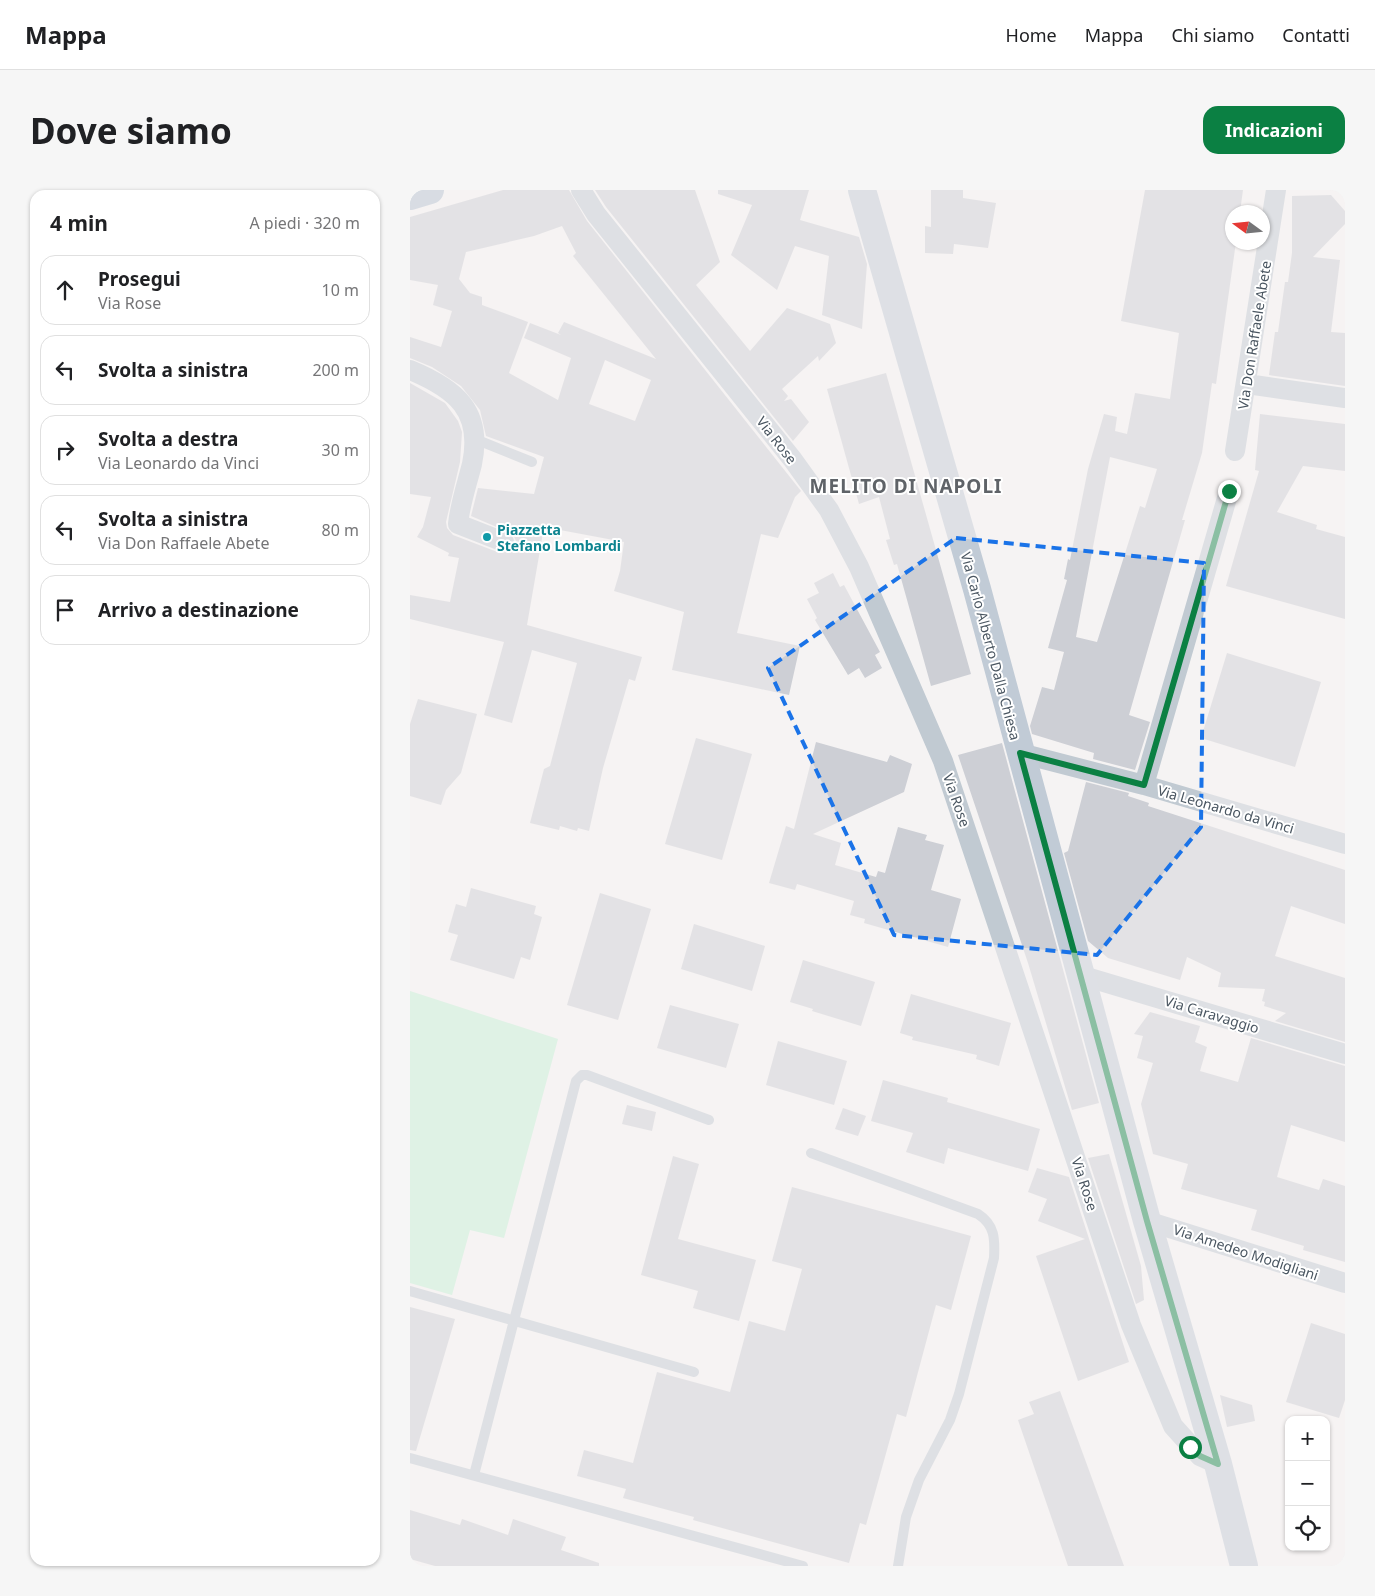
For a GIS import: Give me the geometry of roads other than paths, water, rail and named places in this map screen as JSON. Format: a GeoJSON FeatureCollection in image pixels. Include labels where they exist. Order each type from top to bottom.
{"type":"FeatureCollection","features":[{"type":"Feature","properties":{"kind":"main road"},"geometry":{"type":"LineString","coordinates":[[410,196],[430,190]]}},
{"type":"Feature","properties":{"kind":"street","name":"Via Rose"},"geometry":{"type":"LineString","coordinates":[[581,190],[596,214],[793,460],[829,510],[859,568],[943,761],[1131,1325],[1173,1426],[1200,1456],[1218,1464]]}},
{"type":"Feature","properties":{"kind":"street","name":"Via Carlo Alberto Dalla Chiesa"},"geometry":{"type":"LineString","coordinates":[[862,190],[977,589],[1147,1221],[1218,1464],[1244,1566]]}},
{"type":"Feature","properties":{"kind":"street","name":"Via Don Raffaele Abete"},"geometry":{"type":"LineString","coordinates":[[1235,451],[1276,190]]}},
{"type":"Feature","properties":{"kind":"street"},"geometry":{"type":"LineString","coordinates":[[410,370],[435,380],[457,396],[471,416],[475,439],[472,463],[458,511],[458,524],[504,542]]}},
{"type":"Feature","properties":{"kind":"street"},"geometry":{"type":"LineString","coordinates":[[1247,384],[1345,398]]}},
{"type":"Feature","properties":{"kind":"street"},"geometry":{"type":"LineString","coordinates":[[1144,785],[1229,491]]}},
{"type":"Feature","properties":{"kind":"street","name":"Via Leonardo da Vinci"},"geometry":{"type":"LineString","coordinates":[[1020,753],[1144,785],[1345,844]]}},
{"type":"Feature","properties":{"kind":"street","name":"Via Caravaggio"},"geometry":{"type":"LineString","coordinates":[[1080,975],[1345,1054]]}},
{"type":"Feature","properties":{"kind":"street","name":"Via Amedeo Modigliani"},"geometry":{"type":"LineString","coordinates":[[1147,1221],[1345,1283]]}},
{"type":"Feature","properties":{"kind":"lane"},"geometry":{"type":"LineString","coordinates":[[475,439],[532,462]]}},
{"type":"Feature","properties":{"kind":"lane"},"geometry":{"type":"LineString","coordinates":[[474,1475],[578,1077],[582,1075],[592,1076],[709,1120]]}},
{"type":"Feature","properties":{"kind":"lane"},"geometry":{"type":"LineString","coordinates":[[811,1153],[978,1214],[987,1220],[994,1238],[994,1258],[959,1394],[945,1429],[919,1480],[906,1517],[898,1566]]}},
{"type":"Feature","properties":{"kind":"lane"},"geometry":{"type":"LineString","coordinates":[[410,1291],[694,1372]]}},
{"type":"Feature","properties":{"kind":"lane"},"geometry":{"type":"LineString","coordinates":[[410,1458],[803,1566]]}},
{"type":"Feature","properties":{"kind":"place","name":"Piazzetta Stefano Lombardi"},"geometry":{"type":"Point","coordinates":[487,537]}},
{"type":"Feature","properties":{"kind":"district","name":"MELITO DI NAPOLI"},"geometry":{"type":"Point","coordinates":[906,486]}}]}
